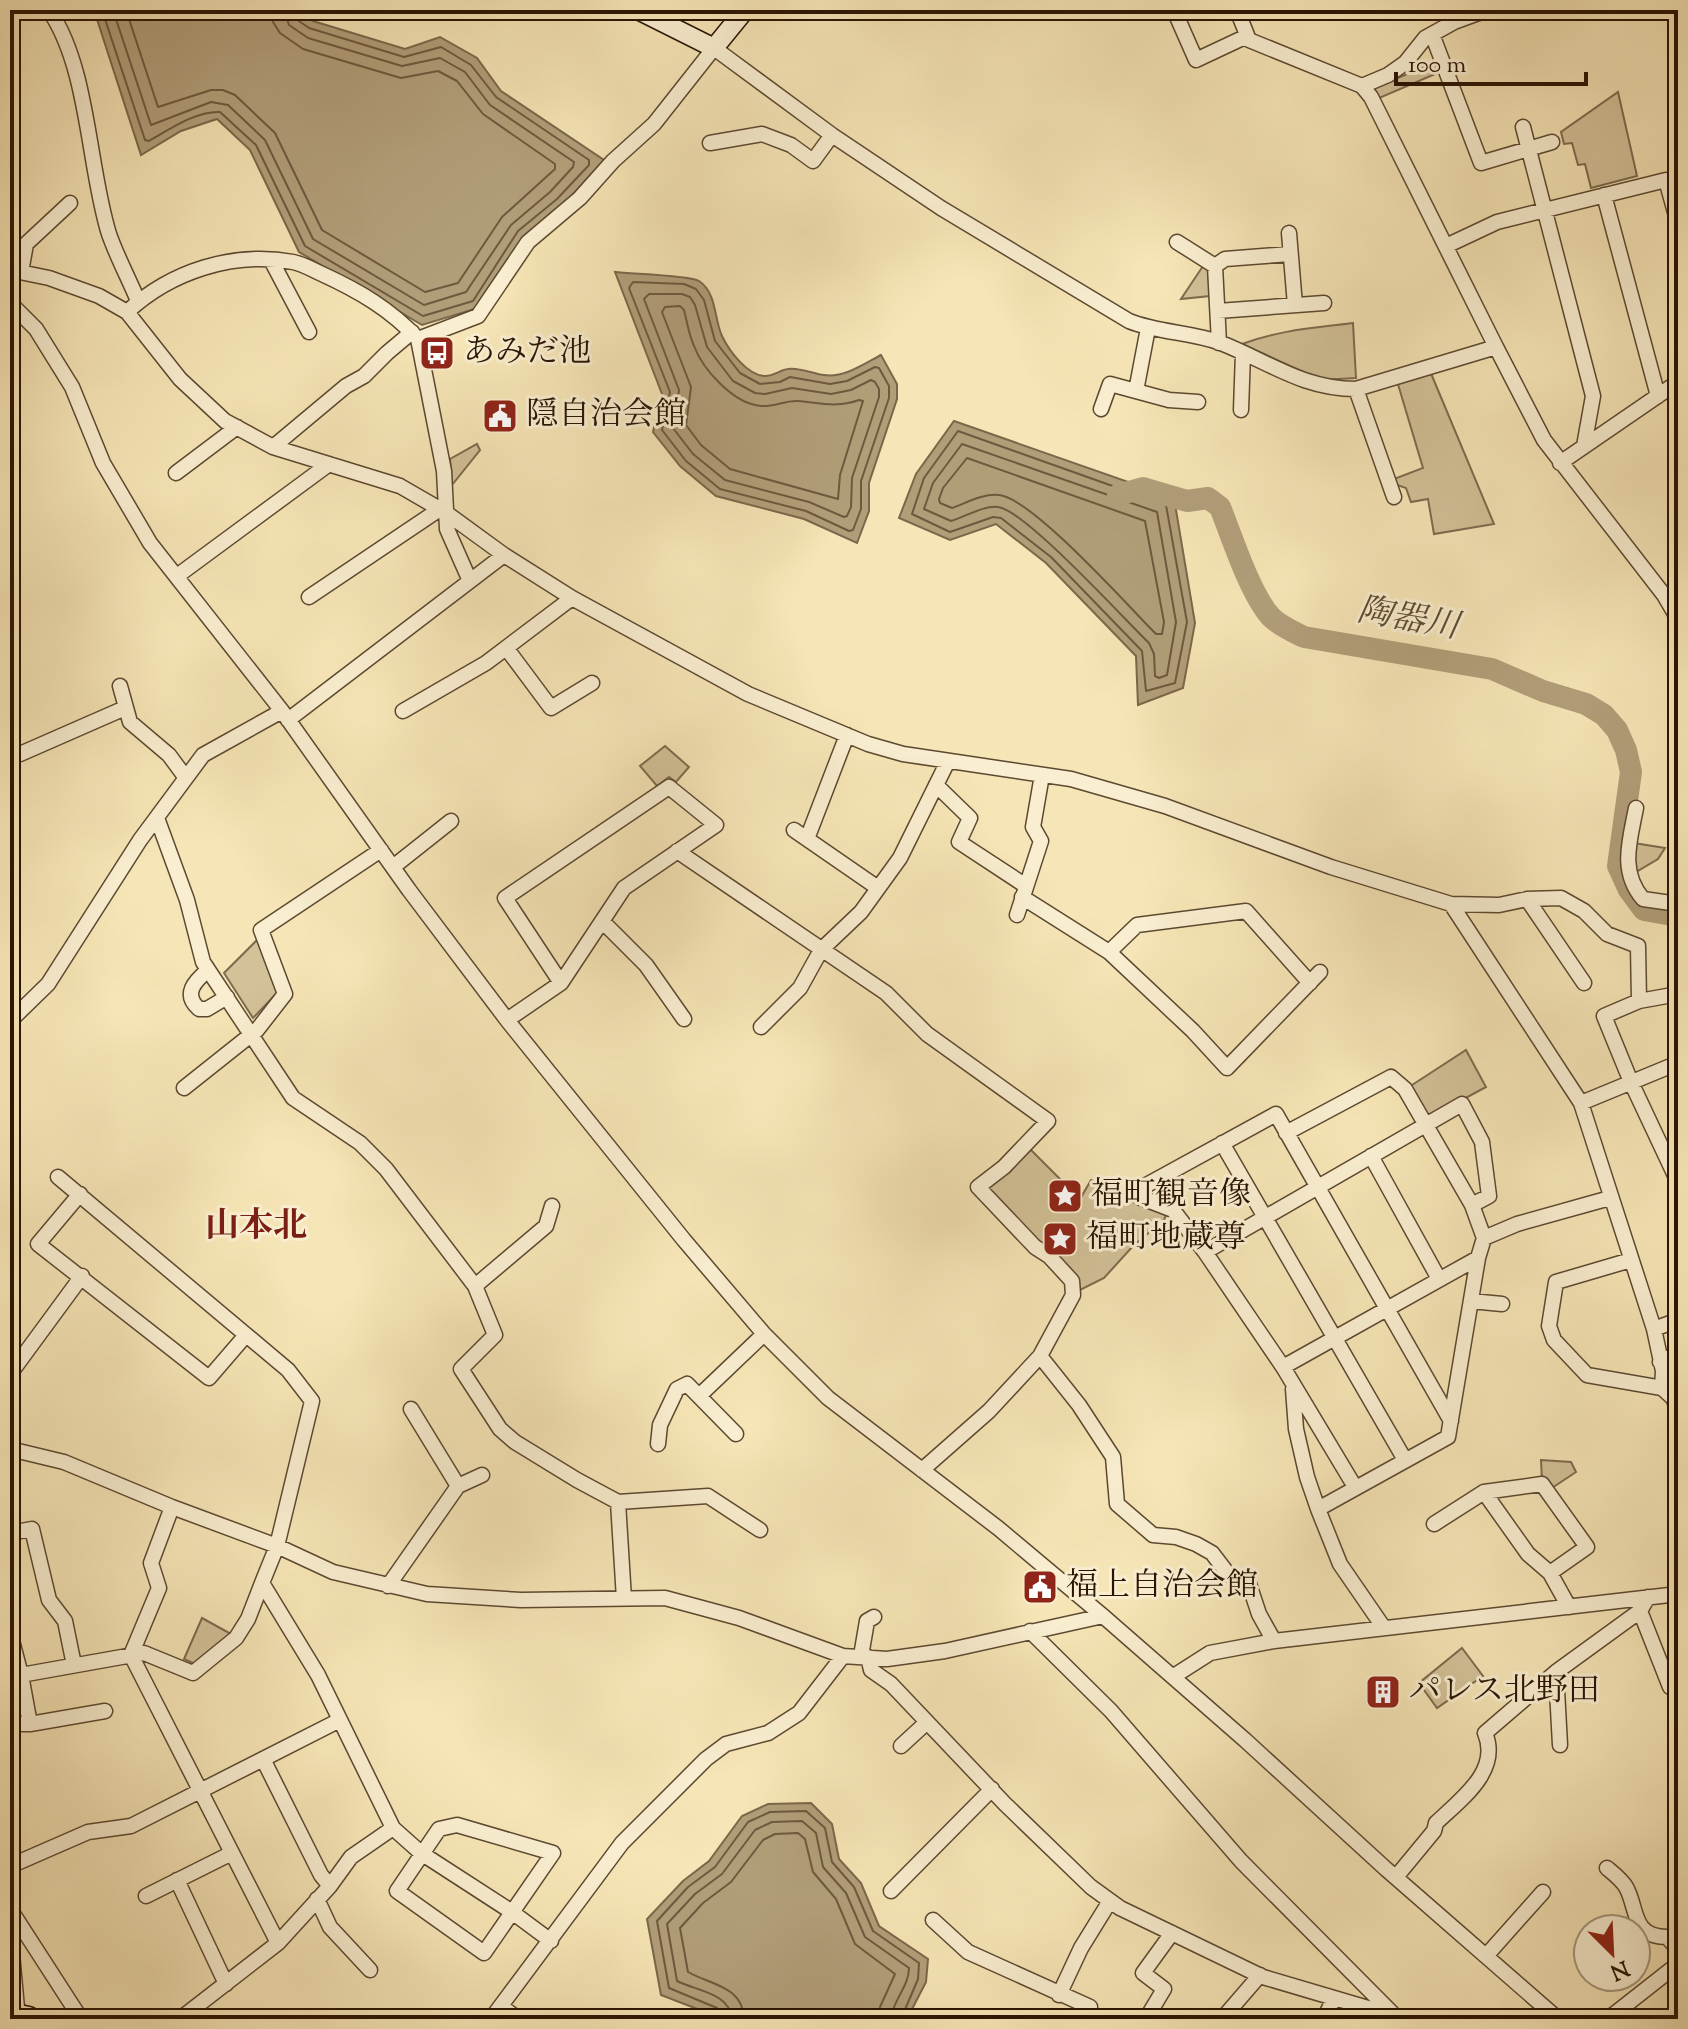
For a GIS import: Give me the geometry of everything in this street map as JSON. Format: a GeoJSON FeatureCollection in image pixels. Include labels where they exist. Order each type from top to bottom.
{"type":"FeatureCollection","features":[{"type":"Feature","properties":{"kind":"street"},"geometry":{"type":"LineString","coordinates":[[49,10],[71,59],[109,233],[133,306],[180,379],[225,421],[273,447],[400,486],[443,510],[504,555],[572,598],[748,694],[847,735],[903,754],[1071,779],[1165,806],[1331,867],[1451,904],[1499,905],[1527,899],[1561,898],[1584,911],[1607,934],[1638,946],[1639,1001]]}},
{"type":"Feature","properties":{"kind":"street"},"geometry":{"type":"LineString","coordinates":[[638,10],[714,48],[832,135],[941,208],[1129,321],[1219,343],[1311,384],[1335,389],[1356,389],[1496,347]]}},
{"type":"Feature","properties":{"kind":"street"},"geometry":{"type":"LineString","coordinates":[[273,447],[346,386],[364,376],[387,353],[415,336],[478,316],[528,242],[580,198],[613,161],[654,124],[745,10]]}},
{"type":"Feature","properties":{"kind":"street"},"geometry":{"type":"LineString","coordinates":[[1174,10],[1196,60],[1247,36]]}},
{"type":"Feature","properties":{"kind":"street"},"geometry":{"type":"LineString","coordinates":[[1237,10],[1249,40],[1362,86],[1371,97],[1544,440],[1664,595],[1678,619]]}},
{"type":"Feature","properties":{"kind":"street"},"geometry":{"type":"LineString","coordinates":[[1362,86],[1388,75],[1405,63],[1425,38],[1487,10]]}},
{"type":"Feature","properties":{"kind":"street"},"geometry":{"type":"LineString","coordinates":[[1432,34],[1481,163],[1552,142]]}},
{"type":"Feature","properties":{"kind":"street"},"geometry":{"type":"LineString","coordinates":[[1523,127],[1593,396],[1584,446]]}},
{"type":"Feature","properties":{"kind":"street"},"geometry":{"type":"LineString","coordinates":[[710,143],[762,134],[791,145],[813,161],[832,135]]}},
{"type":"Feature","properties":{"kind":"street"},"geometry":{"type":"LineString","coordinates":[[1446,246],[1497,222],[1666,180],[1678,223]]}},
{"type":"Feature","properties":{"kind":"street"},"geometry":{"type":"LineString","coordinates":[[1604,195],[1658,396]]}},
{"type":"Feature","properties":{"kind":"street"},"geometry":{"type":"LineString","coordinates":[[70,203],[26,244],[15,271],[49,278],[133,306],[182,276],[224,261],[296,262],[363,293],[396,316],[415,336],[444,471],[443,510],[447,529],[470,581]]}},
{"type":"Feature","properties":{"kind":"street"},"geometry":{"type":"LineString","coordinates":[[1289,233],[1295,305]]}},
{"type":"Feature","properties":{"kind":"street"},"geometry":{"type":"LineString","coordinates":[[1177,242],[1215,266]]}},
{"type":"Feature","properties":{"kind":"street"},"geometry":{"type":"LineString","coordinates":[[1215,266],[1225,259],[1290,254]]}},
{"type":"Feature","properties":{"kind":"street"},"geometry":{"type":"LineString","coordinates":[[271,260],[309,332]]}},
{"type":"Feature","properties":{"kind":"street"},"geometry":{"type":"LineString","coordinates":[[1215,266],[1219,343]]}},
{"type":"Feature","properties":{"kind":"street"},"geometry":{"type":"LineString","coordinates":[[10,303],[36,329],[65,376],[103,463],[150,543],[285,716],[507,1020],[764,1334],[828,1398],[998,1528],[1174,1676],[1558,2019]]}},
{"type":"Feature","properties":{"kind":"street"},"geometry":{"type":"LineString","coordinates":[[1218,311],[1324,303]]}},
{"type":"Feature","properties":{"kind":"street"},"geometry":{"type":"LineString","coordinates":[[1136,391],[1148,328]]}},
{"type":"Feature","properties":{"kind":"street"},"geometry":{"type":"LineString","coordinates":[[1241,410],[1243,353]]}},
{"type":"Feature","properties":{"kind":"street"},"geometry":{"type":"LineString","coordinates":[[1560,463],[1678,382]]}},
{"type":"Feature","properties":{"kind":"street"},"geometry":{"type":"LineString","coordinates":[[1101,409],[1110,384],[1169,400],[1198,402]]}},
{"type":"Feature","properties":{"kind":"street"},"geometry":{"type":"LineString","coordinates":[[1356,389],[1394,497]]}},
{"type":"Feature","properties":{"kind":"street"},"geometry":{"type":"LineString","coordinates":[[176,473],[237,427]]}},
{"type":"Feature","properties":{"kind":"street"},"geometry":{"type":"LineString","coordinates":[[177,576],[329,464]]}},
{"type":"Feature","properties":{"kind":"street"},"geometry":{"type":"LineString","coordinates":[[309,597],[443,510]]}},
{"type":"Feature","properties":{"kind":"street"},"geometry":{"type":"LineString","coordinates":[[10,1021],[48,984],[157,818],[203,755],[285,716],[504,555]]}},
{"type":"Feature","properties":{"kind":"street"},"geometry":{"type":"LineString","coordinates":[[403,711],[507,649],[572,598]]}},
{"type":"Feature","properties":{"kind":"street"},"geometry":{"type":"LineString","coordinates":[[507,649],[551,708],[592,683]]}},
{"type":"Feature","properties":{"kind":"street"},"geometry":{"type":"LineString","coordinates":[[120,686],[130,722],[169,755],[186,778]]}},
{"type":"Feature","properties":{"kind":"street"},"geometry":{"type":"LineString","coordinates":[[10,752],[20,754],[125,708]]}},
{"type":"Feature","properties":{"kind":"street"},"geometry":{"type":"LineString","coordinates":[[807,839],[847,735]]}},
{"type":"Feature","properties":{"kind":"street"},"geometry":{"type":"LineString","coordinates":[[761,1027],[800,988],[821,950],[861,912],[900,858],[948,761]]}},
{"type":"Feature","properties":{"kind":"street"},"geometry":{"type":"LineString","coordinates":[[1017,915],[1041,841],[1033,827],[1042,775]]}},
{"type":"Feature","properties":{"kind":"street"},"geometry":{"type":"LineString","coordinates":[[936,785],[970,818],[959,842],[1109,952],[1193,1031],[1227,1068],[1315,978],[1246,911],[1137,925],[1109,952]]}},
{"type":"Feature","properties":{"kind":"street"},"geometry":{"type":"LineString","coordinates":[[507,1020],[561,983],[624,888],[716,825],[669,787],[505,898],[561,983]]}},
{"type":"Feature","properties":{"kind":"street"},"geometry":{"type":"LineString","coordinates":[[1636,808],[1626,865],[1639,895],[1643,899],[1678,904]]}},
{"type":"Feature","properties":{"kind":"street"},"geometry":{"type":"LineString","coordinates":[[157,818],[187,900],[203,962],[293,1098],[369,1151],[475,1286],[495,1335],[461,1369],[500,1429],[540,1457],[618,1502],[708,1496],[760,1530]]}},
{"type":"Feature","properties":{"kind":"street"},"geometry":{"type":"LineString","coordinates":[[393,867],[451,821]]}},
{"type":"Feature","properties":{"kind":"street"},"geometry":{"type":"LineString","coordinates":[[794,830],[878,888]]}},
{"type":"Feature","properties":{"kind":"street"},"geometry":{"type":"LineString","coordinates":[[184,1088],[252,1034],[285,994],[261,930],[381,850]]}},
{"type":"Feature","properties":{"kind":"street"},"geometry":{"type":"LineString","coordinates":[[677,851],[886,993],[927,1034],[1048,1121],[1004,1167],[978,1187],[1072,1281],[1073,1295],[1040,1356],[989,1411],[922,1470]]}},
{"type":"Feature","properties":{"kind":"street"},"geometry":{"type":"LineString","coordinates":[[1527,899],[1584,983]]}},
{"type":"Feature","properties":{"kind":"street"},"geometry":{"type":"LineString","coordinates":[[1451,904],[1581,1103],[1654,1329],[1662,1388]]}},
{"type":"Feature","properties":{"kind":"street"},"geometry":{"type":"LineString","coordinates":[[602,921],[646,965],[684,1019]]}},
{"type":"Feature","properties":{"kind":"street"},"geometry":{"type":"LineString","coordinates":[[208,970],[193,982],[190,992],[192,1003],[199,1009],[207,1009],[227,997]]}},
{"type":"Feature","properties":{"kind":"street"},"geometry":{"type":"LineString","coordinates":[[1678,994],[1639,1001],[1604,1016],[1678,1182]]}},
{"type":"Feature","properties":{"kind":"street"},"geometry":{"type":"LineString","coordinates":[[1581,1103],[1678,1063]]}},
{"type":"Feature","properties":{"kind":"street"},"geometry":{"type":"LineString","coordinates":[[1286,1133],[1391,1077],[1405,1089],[1472,1205],[1484,1238],[1448,1437],[1318,1509]]}},
{"type":"Feature","properties":{"kind":"street"},"geometry":{"type":"LineString","coordinates":[[1205,1252],[1462,1104],[1482,1142],[1489,1196],[1472,1205]]}},
{"type":"Feature","properties":{"kind":"street"},"geometry":{"type":"LineString","coordinates":[[1355,1487],[1283,1367],[1205,1252],[1173,1210],[1139,1197],[1143,1187],[1276,1114],[1451,1421]]}},
{"type":"Feature","properties":{"kind":"street"},"geometry":{"type":"LineString","coordinates":[[1222,1143],[1405,1460]]}},
{"type":"Feature","properties":{"kind":"street"},"geometry":{"type":"LineString","coordinates":[[1663,1151],[1678,1145]]}},
{"type":"Feature","properties":{"kind":"street"},"geometry":{"type":"LineString","coordinates":[[1371,1156],[1439,1279]]}},
{"type":"Feature","properties":{"kind":"street"},"geometry":{"type":"LineString","coordinates":[[21,1675],[144,1653],[193,1673],[236,1638],[248,1619],[277,1546],[312,1401],[288,1370],[58,1177]]}},
{"type":"Feature","properties":{"kind":"street"},"geometry":{"type":"LineString","coordinates":[[80,1194],[38,1244],[209,1378],[246,1335]]}},
{"type":"Feature","properties":{"kind":"street"},"geometry":{"type":"LineString","coordinates":[[1484,1238],[1517,1224],[1610,1198]]}},
{"type":"Feature","properties":{"kind":"street"},"geometry":{"type":"LineString","coordinates":[[475,1286],[546,1226],[552,1206]]}},
{"type":"Feature","properties":{"kind":"street"},"geometry":{"type":"LineString","coordinates":[[1283,1367],[1478,1258]]}},
{"type":"Feature","properties":{"kind":"street"},"geometry":{"type":"LineString","coordinates":[[1631,1260],[1556,1282],[1549,1326],[1554,1340],[1587,1375],[1662,1388],[1673,1398],[1678,1409]]}},
{"type":"Feature","properties":{"kind":"street"},"geometry":{"type":"LineString","coordinates":[[10,1374],[82,1276]]}},
{"type":"Feature","properties":{"kind":"street"},"geometry":{"type":"LineString","coordinates":[[1471,1301],[1502,1304]]}},
{"type":"Feature","properties":{"kind":"street"},"geometry":{"type":"LineString","coordinates":[[1654,1329],[1678,1320]]}},
{"type":"Feature","properties":{"kind":"street"},"geometry":{"type":"LineString","coordinates":[[699,1396],[764,1334]]}},
{"type":"Feature","properties":{"kind":"street"},"geometry":{"type":"LineString","coordinates":[[1660,1362],[1678,1353]]}},
{"type":"Feature","properties":{"kind":"street"},"geometry":{"type":"LineString","coordinates":[[1040,1356],[1079,1405],[1113,1457],[1117,1504],[1153,1535],[1176,1537],[1196,1544],[1212,1553],[1228,1574],[1248,1581],[1259,1614],[1274,1641]]}},
{"type":"Feature","properties":{"kind":"street"},"geometry":{"type":"LineString","coordinates":[[658,1444],[660,1425],[677,1389],[687,1384],[736,1434]]}},
{"type":"Feature","properties":{"kind":"street"},"geometry":{"type":"LineString","coordinates":[[1293,1384],[1296,1429],[1318,1509],[1340,1564],[1384,1628]]}},
{"type":"Feature","properties":{"kind":"street"},"geometry":{"type":"LineString","coordinates":[[411,1409],[458,1486]]}},
{"type":"Feature","properties":{"kind":"street"},"geometry":{"type":"LineString","coordinates":[[10,1449],[64,1462],[277,1546],[333,1572],[427,1594],[521,1600],[665,1598],[739,1618],[843,1656],[887,1659],[945,1651],[1103,1616]]}},
{"type":"Feature","properties":{"kind":"street"},"geometry":{"type":"LineString","coordinates":[[388,1586],[458,1486],[482,1475]]}},
{"type":"Feature","properties":{"kind":"street"},"geometry":{"type":"LineString","coordinates":[[1434,1524],[1484,1492],[1542,1484],[1587,1547],[1550,1573]]}},
{"type":"Feature","properties":{"kind":"street"},"geometry":{"type":"LineString","coordinates":[[1484,1492],[1528,1554],[1550,1573],[1569,1607]]}},
{"type":"Feature","properties":{"kind":"street"},"geometry":{"type":"LineString","coordinates":[[618,1502],[624,1599]]}},
{"type":"Feature","properties":{"kind":"street"},"geometry":{"type":"LineString","coordinates":[[172,1507],[151,1563],[159,1588],[131,1655],[278,1943]]}},
{"type":"Feature","properties":{"kind":"street"},"geometry":{"type":"LineString","coordinates":[[10,1533],[32,1529],[49,1600],[65,1621],[74,1665]]}},
{"type":"Feature","properties":{"kind":"street"},"geometry":{"type":"LineString","coordinates":[[262,1583],[318,1675],[393,1828],[421,1853],[551,1941]]}},
{"type":"Feature","properties":{"kind":"street"},"geometry":{"type":"LineString","coordinates":[[1174,1676],[1210,1653],[1274,1641],[1678,1594]]}},
{"type":"Feature","properties":{"kind":"street"},"geometry":{"type":"LineString","coordinates":[[1396,1877],[1434,1831],[1436,1823],[1485,1771],[1490,1745],[1485,1733],[1556,1672],[1588,1650],[1596,1640],[1640,1611],[1648,1597]]}},
{"type":"Feature","properties":{"kind":"street"},"geometry":{"type":"LineString","coordinates":[[1640,1611],[1670,1687]]}},
{"type":"Feature","properties":{"kind":"street"},"geometry":{"type":"LineString","coordinates":[[874,1617],[867,1621],[865,1657],[871,1670],[891,1684],[926,1723],[1091,1887],[1110,1901],[1260,1975],[1397,2018]]}},
{"type":"Feature","properties":{"kind":"street"},"geometry":{"type":"LineString","coordinates":[[1030,1631],[1111,1711],[1241,1861],[1397,2018]]}},
{"type":"Feature","properties":{"kind":"street"},"geometry":{"type":"LineString","coordinates":[[10,1633],[30,1724]]}},
{"type":"Feature","properties":{"kind":"street"},"geometry":{"type":"LineString","coordinates":[[491,2019],[622,1843],[706,1759],[726,1744],[768,1733],[799,1713],[843,1656]]}},
{"type":"Feature","properties":{"kind":"street"},"geometry":{"type":"LineString","coordinates":[[1556,1672],[1560,1745]]}},
{"type":"Feature","properties":{"kind":"street"},"geometry":{"type":"LineString","coordinates":[[10,1724],[30,1724],[105,1711]]}},
{"type":"Feature","properties":{"kind":"street"},"geometry":{"type":"LineString","coordinates":[[10,1866],[88,1832],[131,1826],[340,1720]]}},
{"type":"Feature","properties":{"kind":"street"},"geometry":{"type":"LineString","coordinates":[[901,1746],[926,1723]]}},
{"type":"Feature","properties":{"kind":"street"},"geometry":{"type":"LineString","coordinates":[[263,1759],[321,1875],[330,1886]]}},
{"type":"Feature","properties":{"kind":"street"},"geometry":{"type":"LineString","coordinates":[[891,1891],[992,1789]]}},
{"type":"Feature","properties":{"kind":"street"},"geometry":{"type":"LineString","coordinates":[[457,1825],[553,1853],[484,1953],[397,1891],[421,1853],[439,1829],[457,1825]]}},
{"type":"Feature","properties":{"kind":"street"},"geometry":{"type":"LineString","coordinates":[[180,2019],[278,1943],[330,1886],[351,1857],[393,1828]]}},
{"type":"Feature","properties":{"kind":"street"},"geometry":{"type":"LineString","coordinates":[[146,1896],[232,1853]]}},
{"type":"Feature","properties":{"kind":"street"},"geometry":{"type":"LineString","coordinates":[[1607,1868],[1626,1887],[1633,1913],[1644,1929],[1654,1937],[1667,1937],[1678,1949]]}},
{"type":"Feature","properties":{"kind":"street"},"geometry":{"type":"LineString","coordinates":[[177,1880],[226,1984]]}},
{"type":"Feature","properties":{"kind":"street"},"geometry":{"type":"LineString","coordinates":[[1486,1956],[1543,1892]]}},
{"type":"Feature","properties":{"kind":"street"},"geometry":{"type":"LineString","coordinates":[[317,1899],[330,1927],[370,1970]]}},
{"type":"Feature","properties":{"kind":"street"},"geometry":{"type":"LineString","coordinates":[[1059,1995],[1081,1948],[1110,1901]]}},
{"type":"Feature","properties":{"kind":"street"},"geometry":{"type":"LineString","coordinates":[[10,1909],[81,2019]]}},
{"type":"Feature","properties":{"kind":"street"},"geometry":{"type":"LineString","coordinates":[[933,1920],[968,1952],[1090,2007]]}},
{"type":"Feature","properties":{"kind":"street"},"geometry":{"type":"LineString","coordinates":[[10,1932],[18,2017]]}},
{"type":"Feature","properties":{"kind":"street"},"geometry":{"type":"LineString","coordinates":[[1146,2019],[1164,1989],[1143,1973],[1172,1933]]}},
{"type":"Feature","properties":{"kind":"street"},"geometry":{"type":"LineString","coordinates":[[1608,2019],[1678,1964]]}},
{"type":"Feature","properties":{"kind":"street"},"geometry":{"type":"LineString","coordinates":[[1222,2019],[1260,1975]]}},
{"type":"Feature","properties":{"kind":"street"},"geometry":{"type":"LineString","coordinates":[[1324,2019],[1334,1998]]}},
{"type":"Feature","properties":{"kind":"street"},"geometry":{"type":"LineString","coordinates":[[501,2006],[518,2019]]}},
{"type":"Feature","properties":{"kind":"shaded area"},"geometry":{"type":"Polygon","coordinates":[[[1433,63],[1440,72],[1377,99],[1374,88],[1433,63]]]}},
{"type":"Feature","properties":{"kind":"shaded area"},"geometry":{"type":"Polygon","coordinates":[[[1618,92],[1637,176],[1591,188],[1585,164],[1578,165],[1572,143],[1564,144],[1561,132],[1618,92]]]}},
{"type":"Feature","properties":{"kind":"shaded area"},"geometry":{"type":"Polygon","coordinates":[[[1203,266],[1208,269],[1210,296],[1181,299],[1203,266]]]}},
{"type":"Feature","properties":{"kind":"shaded area"},"geometry":{"type":"Polygon","coordinates":[[[1353,323],[1356,378],[1321,380],[1242,344],[1283,333],[1353,323]]]}},
{"type":"Feature","properties":{"kind":"shaded area"},"geometry":{"type":"Polygon","coordinates":[[[1430,371],[1494,524],[1434,534],[1428,499],[1411,502],[1406,488],[1397,485],[1394,479],[1423,468],[1397,381],[1430,371]]]}},
{"type":"Feature","properties":{"kind":"shaded area"},"geometry":{"type":"Polygon","coordinates":[[[477,444],[480,450],[452,485],[450,459],[477,444]]]}},
{"type":"Feature","properties":{"kind":"shaded area"},"geometry":{"type":"Polygon","coordinates":[[[665,746],[689,767],[676,782],[669,777],[657,786],[640,766],[665,746]]]}},
{"type":"Feature","properties":{"kind":"shaded area"},"geometry":{"type":"Polygon","coordinates":[[[1634,843],[1665,848],[1658,859],[1636,872],[1634,843]]]}},
{"type":"Feature","properties":{"kind":"shaded area"},"geometry":{"type":"Polygon","coordinates":[[[258,939],[277,985],[277,993],[253,1018],[224,973],[258,939]]]}},
{"type":"Feature","properties":{"kind":"shaded area"},"geometry":{"type":"Polygon","coordinates":[[[1466,1050],[1486,1087],[1427,1119],[1409,1087],[1466,1050]]]}},
{"type":"Feature","properties":{"kind":"shaded area"},"geometry":{"type":"Polygon","coordinates":[[[1030,1149],[1080,1199],[1091,1180],[1167,1213],[1164,1220],[1133,1246],[1104,1278],[1076,1292],[987,1188],[1030,1149]]]}},
{"type":"Feature","properties":{"kind":"shaded area"},"geometry":{"type":"Polygon","coordinates":[[[1541,1460],[1571,1462],[1576,1472],[1549,1490],[1542,1481],[1541,1460]]]}},
{"type":"Feature","properties":{"kind":"shaded area"},"geometry":{"type":"Polygon","coordinates":[[[202,1618],[231,1634],[195,1664],[184,1659],[202,1618]]]}},
{"type":"Feature","properties":{"kind":"shaded area"},"geometry":{"type":"Polygon","coordinates":[[[1462,1648],[1483,1676],[1437,1708],[1419,1683],[1462,1648]]]}},
{"type":"Feature","properties":{"kind":"water"},"geometry":{"type":"Polygon","coordinates":[[[94,10],[297,10],[313,21],[405,49],[440,37],[477,58],[501,91],[604,160],[478,308],[422,325],[299,252],[250,150],[217,119],[181,131],[141,155],[94,10]]]}},
{"type":"Feature","properties":{"kind":"water"},"geometry":{"type":"Polygon","coordinates":[[[615,272],[699,281],[709,292],[719,329],[729,349],[740,362],[759,375],[768,376],[792,369],[824,375],[839,374],[854,370],[881,355],[897,384],[897,399],[869,483],[869,511],[857,543],[804,519],[716,496],[680,466],[653,432],[662,394],[615,272]]]}},
{"type":"Feature","properties":{"kind":"water"},"geometry":{"type":"Polygon","coordinates":[[[954,421],[1174,498],[1195,623],[1183,688],[1138,705],[1136,656],[1046,563],[996,524],[950,540],[899,518],[916,474],[954,421]]]}},
{"type":"Feature","properties":{"kind":"water"},"geometry":{"type":"Polygon","coordinates":[[[811,1803],[832,1824],[839,1859],[861,1883],[879,1926],[928,1959],[926,1982],[907,2019],[723,2019],[661,1995],[647,1919],[683,1881],[709,1861],[742,1816],[768,1804],[811,1803]]]}},
{"type":"Feature","properties":{"kind":"waterway","name":"陶器川"},"geometry":{"type":"LineString","coordinates":[[1118,495],[1143,488],[1187,501],[1208,498],[1220,507],[1242,565],[1263,607],[1278,623],[1304,637],[1492,669],[1543,691],[1586,704],[1604,715],[1617,730],[1631,772],[1618,866],[1629,890],[1644,910],[1678,916]]}},
{"type":"Feature","properties":{"kind":"place","name":"あみだ池"},"geometry":{"type":"Point","coordinates":[437,353]}},
{"type":"Feature","properties":{"kind":"place","name":"隠自治会館"},"geometry":{"type":"Point","coordinates":[500,416]}},
{"type":"Feature","properties":{"kind":"place","name":"福町観音像"},"geometry":{"type":"Point","coordinates":[1065,1196]}},
{"type":"Feature","properties":{"kind":"place","name":"福町地蔵尊"},"geometry":{"type":"Point","coordinates":[1060,1239]}},
{"type":"Feature","properties":{"kind":"place","name":"福上自治会館"},"geometry":{"type":"Point","coordinates":[1040,1587]}},
{"type":"Feature","properties":{"kind":"place","name":"パレス北野田"},"geometry":{"type":"Point","coordinates":[1383,1692]}},
{"type":"Feature","properties":{"kind":"district","name":"山本北"},"geometry":{"type":"Point","coordinates":[256,1227]}}]}
